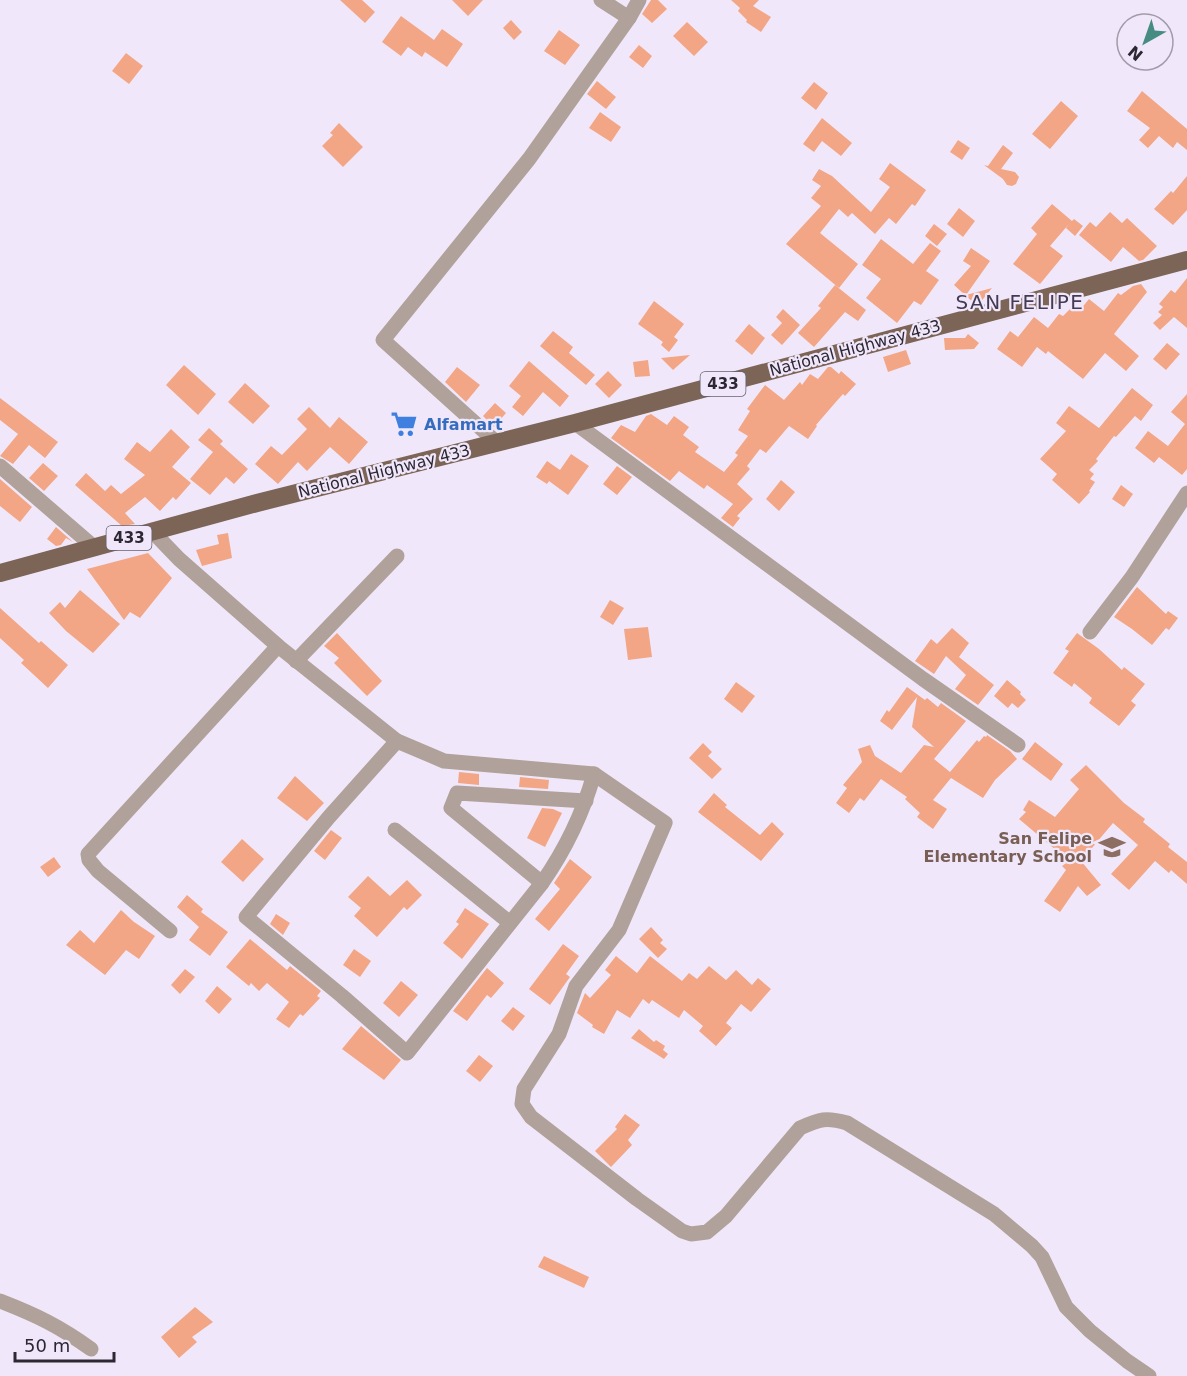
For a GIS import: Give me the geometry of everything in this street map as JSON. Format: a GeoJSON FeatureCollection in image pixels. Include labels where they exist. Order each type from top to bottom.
{"type":"FeatureCollection","features":[{"type":"Feature","properties":{"kind":"main road","name":"National Highway 433"},"geometry":{"type":"LineString","coordinates":[[0,573],[257,503],[575,423],[1187,260]]}},
{"type":"Feature","properties":{"kind":"street"},"geometry":{"type":"LineString","coordinates":[[602,0],[629,18]]}},
{"type":"Feature","properties":{"kind":"street"},"geometry":{"type":"LineString","coordinates":[[496,442],[383,340],[529,159],[629,18],[639,0]]}},
{"type":"Feature","properties":{"kind":"street"},"geometry":{"type":"LineString","coordinates":[[575,423],[923,679],[1018,745]]}},
{"type":"Feature","properties":{"kind":"street"},"geometry":{"type":"LineString","coordinates":[[0,466],[95,548]]}},
{"type":"Feature","properties":{"kind":"street"},"geometry":{"type":"LineString","coordinates":[[1090,632],[1132,577],[1187,492]]}},
{"type":"Feature","properties":{"kind":"street"},"geometry":{"type":"LineString","coordinates":[[153,532],[179,559],[278,646],[397,741],[444,761],[594,774],[665,823],[619,930],[576,986],[559,1034],[524,1089],[522,1104],[531,1117],[637,1199],[682,1231],[691,1234],[707,1232],[726,1215],[800,1128],[816,1120],[829,1118],[847,1123],[994,1214],[1042,1257],[1066,1307],[1090,1331],[1149,1376]]}},
{"type":"Feature","properties":{"kind":"street"},"geometry":{"type":"LineString","coordinates":[[296,661],[397,556]]}},
{"type":"Feature","properties":{"kind":"street"},"geometry":{"type":"LineString","coordinates":[[170,931],[98,871],[88,854],[278,646]]}},
{"type":"Feature","properties":{"kind":"street"},"geometry":{"type":"LineString","coordinates":[[397,741],[329,817],[246,917],[407,1053],[557,863],[586,801],[594,774]]}},
{"type":"Feature","properties":{"kind":"street"},"geometry":{"type":"LineString","coordinates":[[542,883],[451,808],[457,793],[586,801]]}},
{"type":"Feature","properties":{"kind":"street"},"geometry":{"type":"LineString","coordinates":[[395,830],[510,923]]}},
{"type":"Feature","properties":{"kind":"street"},"geometry":{"type":"LineString","coordinates":[[0,1301],[26,1310],[66,1331],[91,1349]]}},
{"type":"Feature","properties":{"kind":"building"},"geometry":{"type":"Polygon","coordinates":[[[340,0],[362,0],[375,12],[365,23],[340,0]]]}},
{"type":"Feature","properties":{"kind":"building"},"geometry":{"type":"Polygon","coordinates":[[[452,0],[483,0],[468,16],[452,0]]]}},
{"type":"Feature","properties":{"kind":"building"},"geometry":{"type":"Polygon","coordinates":[[[651,0],[658,0],[667,9],[652,23],[642,14],[651,0]]]}},
{"type":"Feature","properties":{"kind":"building"},"geometry":{"type":"Polygon","coordinates":[[[731,0],[759,0],[753,6],[771,17],[761,32],[746,22],[747,20],[738,11],[740,8],[731,0]]]}},
{"type":"Feature","properties":{"kind":"building"},"geometry":{"type":"Polygon","coordinates":[[[401,16],[434,40],[442,29],[463,44],[447,67],[425,52],[422,57],[408,47],[401,56],[382,42],[401,16]]]}},
{"type":"Feature","properties":{"kind":"building"},"geometry":{"type":"Polygon","coordinates":[[[511,20],[522,32],[514,40],[503,28],[511,20]]]}},
{"type":"Feature","properties":{"kind":"building"},"geometry":{"type":"Polygon","coordinates":[[[687,22],[708,42],[694,56],[673,36],[687,22]]]}},
{"type":"Feature","properties":{"kind":"building"},"geometry":{"type":"Polygon","coordinates":[[[559,30],[580,45],[565,65],[544,51],[559,30]]]}},
{"type":"Feature","properties":{"kind":"building"},"geometry":{"type":"Polygon","coordinates":[[[639,45],[652,56],[643,68],[629,57],[639,45]]]}},
{"type":"Feature","properties":{"kind":"building"},"geometry":{"type":"Polygon","coordinates":[[[126,53],[143,66],[129,84],[112,71],[126,53]]]}},
{"type":"Feature","properties":{"kind":"building"},"geometry":{"type":"Polygon","coordinates":[[[597,81],[616,97],[606,109],[587,94],[597,81]]]}},
{"type":"Feature","properties":{"kind":"building"},"geometry":{"type":"Polygon","coordinates":[[[814,82],[828,93],[816,110],[801,98],[814,82]]]}},
{"type":"Feature","properties":{"kind":"building"},"geometry":{"type":"Polygon","coordinates":[[[1142,91],[1187,129],[1187,150],[1177,142],[1173,148],[1159,136],[1148,148],[1139,140],[1150,128],[1127,111],[1142,91]]]}},
{"type":"Feature","properties":{"kind":"building"},"geometry":{"type":"Polygon","coordinates":[[[1061,101],[1078,116],[1050,149],[1032,134],[1061,101]]]}},
{"type":"Feature","properties":{"kind":"building"},"geometry":{"type":"Polygon","coordinates":[[[600,112],[621,127],[611,142],[589,128],[600,112]]]}},
{"type":"Feature","properties":{"kind":"building"},"geometry":{"type":"Polygon","coordinates":[[[822,118],[852,143],[841,156],[822,141],[814,152],[803,144],[822,118]]]}},
{"type":"Feature","properties":{"kind":"building"},"geometry":{"type":"Polygon","coordinates":[[[339,123],[363,147],[343,167],[322,146],[333,135],[330,133],[339,123]]]}},
{"type":"Feature","properties":{"kind":"building"},"geometry":{"type":"Polygon","coordinates":[[[958,140],[970,148],[962,160],[950,152],[958,140]]]}},
{"type":"Feature","properties":{"kind":"building"},"geometry":{"type":"Polygon","coordinates":[[[1003,145],[1013,153],[1001,169],[1015,172],[1019,177],[1016,184],[1012,186],[1007,185],[1003,179],[984,165],[988,166],[1003,145]]]}},
{"type":"Feature","properties":{"kind":"building"},"geometry":{"type":"Polygon","coordinates":[[[890,163],[926,190],[915,206],[912,204],[896,224],[889,218],[875,234],[852,213],[848,217],[839,209],[820,233],[858,264],[839,288],[786,244],[821,206],[811,198],[821,186],[812,180],[819,169],[832,176],[871,212],[890,187],[879,179],[890,163]]]}},
{"type":"Feature","properties":{"kind":"building"},"geometry":{"type":"Polygon","coordinates":[[[1187,176],[1187,210],[1173,225],[1154,209],[1171,191],[1173,193],[1187,176]]]}},
{"type":"Feature","properties":{"kind":"building"},"geometry":{"type":"Polygon","coordinates":[[[1052,204],[1072,221],[1074,219],[1083,226],[1075,236],[1066,228],[1069,224],[1050,246],[1063,256],[1040,284],[1013,264],[1037,234],[1031,228],[1052,204]]]}},
{"type":"Feature","properties":{"kind":"building"},"geometry":{"type":"Polygon","coordinates":[[[959,208],[975,221],[963,237],[947,224],[959,208]]]}},
{"type":"Feature","properties":{"kind":"building"},"geometry":{"type":"Polygon","coordinates":[[[1110,212],[1122,223],[1127,218],[1157,246],[1143,260],[1139,261],[1123,247],[1111,262],[1079,235],[1090,222],[1096,227],[1110,212]]]}},
{"type":"Feature","properties":{"kind":"building"},"geometry":{"type":"Polygon","coordinates":[[[934,224],[947,234],[937,246],[925,236],[934,224]]]}},
{"type":"Feature","properties":{"kind":"building"},"geometry":{"type":"Polygon","coordinates":[[[881,239],[913,264],[930,243],[941,251],[926,271],[939,280],[921,305],[914,301],[897,323],[866,298],[881,279],[862,265],[881,239]]]}},
{"type":"Feature","properties":{"kind":"building"},"geometry":{"type":"Polygon","coordinates":[[[971,248],[990,261],[966,295],[992,288],[976,305],[954,285],[971,266],[963,261],[971,248]]]}},
{"type":"Feature","properties":{"kind":"building"},"geometry":{"type":"Polygon","coordinates":[[[1187,278],[1187,328],[1174,317],[1160,330],[1153,323],[1162,315],[1158,312],[1163,307],[1159,304],[1171,290],[1175,293],[1187,278]]]}},
{"type":"Feature","properties":{"kind":"building"},"geometry":{"type":"Polygon","coordinates":[[[1141,284],[1147,292],[1114,334],[1139,356],[1126,371],[1105,353],[1083,379],[1048,351],[1046,354],[1037,347],[1022,367],[997,349],[1010,331],[1018,337],[1034,317],[1048,328],[1059,314],[1063,316],[1075,304],[1080,310],[1089,299],[1104,311],[1118,293],[1121,295],[1133,286],[1141,284]]]}},
{"type":"Feature","properties":{"kind":"building"},"geometry":{"type":"Polygon","coordinates":[[[835,285],[866,310],[858,321],[845,312],[814,347],[798,333],[821,308],[818,306],[835,285]]]}},
{"type":"Feature","properties":{"kind":"building"},"geometry":{"type":"Polygon","coordinates":[[[654,301],[684,324],[674,337],[678,340],[669,352],[661,345],[663,342],[638,324],[654,301]]]}},
{"type":"Feature","properties":{"kind":"building"},"geometry":{"type":"Polygon","coordinates":[[[783,309],[800,325],[782,345],[771,335],[782,323],[776,317],[783,309]]]}},
{"type":"Feature","properties":{"kind":"building"},"geometry":{"type":"Polygon","coordinates":[[[749,324],[765,338],[752,355],[735,341],[749,324]]]}},
{"type":"Feature","properties":{"kind":"building"},"geometry":{"type":"Polygon","coordinates":[[[553,331],[573,347],[569,353],[595,375],[586,385],[540,346],[553,331]]]}},
{"type":"Feature","properties":{"kind":"building"},"geometry":{"type":"Polygon","coordinates":[[[968,334],[979,343],[974,349],[945,350],[944,338],[965,338],[968,334]]]}},
{"type":"Feature","properties":{"kind":"building"},"geometry":{"type":"Polygon","coordinates":[[[1167,343],[1180,354],[1166,370],[1153,359],[1167,343]]]}},
{"type":"Feature","properties":{"kind":"building"},"geometry":{"type":"Polygon","coordinates":[[[906,350],[911,364],[888,372],[883,357],[906,350]]]}},
{"type":"Feature","properties":{"kind":"building"},"geometry":{"type":"Polygon","coordinates":[[[690,355],[673,370],[661,358],[690,355]]]}},
{"type":"Feature","properties":{"kind":"building"},"geometry":{"type":"Polygon","coordinates":[[[648,360],[650,376],[635,377],[633,362],[648,360]]]}},
{"type":"Feature","properties":{"kind":"building"},"geometry":{"type":"Polygon","coordinates":[[[529,361],[569,396],[560,407],[543,392],[523,416],[512,407],[521,396],[509,386],[529,361]]]}},
{"type":"Feature","properties":{"kind":"building"},"geometry":{"type":"Polygon","coordinates":[[[184,365],[216,394],[198,415],[166,385],[184,365]]]}},
{"type":"Feature","properties":{"kind":"building"},"geometry":{"type":"Polygon","coordinates":[[[457,367],[480,385],[466,402],[445,382],[457,367]]]}},
{"type":"Feature","properties":{"kind":"building"},"geometry":{"type":"Polygon","coordinates":[[[828,367],[839,374],[841,371],[856,384],[835,403],[816,425],[808,439],[789,426],[766,453],[760,449],[747,466],[750,469],[737,484],[753,499],[737,516],[740,518],[733,527],[721,518],[733,504],[707,485],[704,489],[679,471],[670,481],[611,438],[621,425],[635,432],[646,416],[651,414],[667,425],[674,416],[689,427],[683,435],[699,447],[695,452],[724,472],[738,455],[735,453],[748,436],[738,430],[750,411],[747,409],[765,385],[784,400],[800,382],[802,385],[810,374],[818,379],[828,367]]]}},
{"type":"Feature","properties":{"kind":"building"},"geometry":{"type":"Polygon","coordinates":[[[608,371],[622,385],[609,398],[595,384],[608,371]]]}},
{"type":"Feature","properties":{"kind":"building"},"geometry":{"type":"Polygon","coordinates":[[[245,383],[270,406],[253,424],[228,402],[245,383]]]}},
{"type":"Feature","properties":{"kind":"building"},"geometry":{"type":"Polygon","coordinates":[[[1132,388],[1153,405],[1141,421],[1135,416],[1116,437],[1114,436],[1096,459],[1098,461],[1089,470],[1094,474],[1090,479],[1095,482],[1090,492],[1079,504],[1052,480],[1057,474],[1040,459],[1066,431],[1056,423],[1069,406],[1099,428],[1132,388]]]}},
{"type":"Feature","properties":{"kind":"building"},"geometry":{"type":"Polygon","coordinates":[[[1187,394],[1187,469],[1182,475],[1159,457],[1154,463],[1135,448],[1148,431],[1168,446],[1185,424],[1171,412],[1187,394]]]}},
{"type":"Feature","properties":{"kind":"building"},"geometry":{"type":"Polygon","coordinates":[[[0,398],[58,442],[45,458],[29,445],[13,464],[0,456],[18,434],[0,420],[0,398]]]}},
{"type":"Feature","properties":{"kind":"building"},"geometry":{"type":"Polygon","coordinates":[[[495,403],[506,413],[494,427],[483,416],[495,403]]]}},
{"type":"Feature","properties":{"kind":"building"},"geometry":{"type":"Polygon","coordinates":[[[309,407],[330,428],[339,417],[368,442],[349,464],[330,447],[307,471],[298,462],[278,484],[255,464],[271,446],[282,455],[307,429],[297,419],[309,407]]]}},
{"type":"Feature","properties":{"kind":"building"},"geometry":{"type":"Polygon","coordinates":[[[209,428],[223,441],[220,444],[248,469],[234,484],[226,477],[210,495],[190,479],[213,452],[198,440],[209,428]]]}},
{"type":"Feature","properties":{"kind":"building"},"geometry":{"type":"Polygon","coordinates":[[[171,429],[190,447],[172,467],[191,483],[176,500],[173,497],[160,511],[145,497],[125,513],[135,524],[122,526],[75,485],[86,473],[105,491],[111,485],[121,494],[145,475],[124,459],[137,442],[150,452],[171,429]]]}},
{"type":"Feature","properties":{"kind":"building"},"geometry":{"type":"Polygon","coordinates":[[[571,454],[589,466],[568,495],[549,481],[547,484],[536,477],[547,461],[560,470],[571,454]]]}},
{"type":"Feature","properties":{"kind":"building"},"geometry":{"type":"Polygon","coordinates":[[[43,463],[58,476],[44,491],[29,478],[43,463]]]}},
{"type":"Feature","properties":{"kind":"building"},"geometry":{"type":"Polygon","coordinates":[[[617,466],[632,477],[617,495],[603,484],[617,466]]]}},
{"type":"Feature","properties":{"kind":"building"},"geometry":{"type":"Polygon","coordinates":[[[0,479],[32,507],[20,522],[0,506],[0,479]]]}},
{"type":"Feature","properties":{"kind":"building"},"geometry":{"type":"Polygon","coordinates":[[[781,480],[795,492],[779,511],[766,499],[781,480]]]}},
{"type":"Feature","properties":{"kind":"building"},"geometry":{"type":"Polygon","coordinates":[[[1121,485],[1133,494],[1124,507],[1112,499],[1121,485]]]}},
{"type":"Feature","properties":{"kind":"building"},"geometry":{"type":"Polygon","coordinates":[[[56,527],[73,542],[66,538],[61,545],[56,546],[47,539],[56,527]]]}},
{"type":"Feature","properties":{"kind":"building"},"geometry":{"type":"Polygon","coordinates":[[[228,533],[232,558],[202,566],[196,550],[219,544],[217,535],[228,533]]]}},
{"type":"Feature","properties":{"kind":"building"},"geometry":{"type":"Polygon","coordinates":[[[148,553],[172,578],[140,618],[130,612],[124,620],[87,569],[148,553]]]}},
{"type":"Feature","properties":{"kind":"building"},"geometry":{"type":"Polygon","coordinates":[[[1137,587],[1166,614],[1168,611],[1178,618],[1169,630],[1166,628],[1152,645],[1114,617],[1137,587]]]}},
{"type":"Feature","properties":{"kind":"building"},"geometry":{"type":"Polygon","coordinates":[[[80,590],[120,624],[93,653],[66,631],[49,613],[60,602],[65,608],[80,590]]]}},
{"type":"Feature","properties":{"kind":"building"},"geometry":{"type":"Polygon","coordinates":[[[610,600],[624,608],[613,625],[600,617],[610,600]]]}},
{"type":"Feature","properties":{"kind":"building"},"geometry":{"type":"Polygon","coordinates":[[[0,608],[68,665],[48,688],[21,663],[24,660],[0,638],[0,608]]]}},
{"type":"Feature","properties":{"kind":"building"},"geometry":{"type":"Polygon","coordinates":[[[648,627],[652,657],[628,660],[624,629],[648,627]]]}},
{"type":"Feature","properties":{"kind":"building"},"geometry":{"type":"Polygon","coordinates":[[[952,628],[969,643],[959,657],[994,685],[978,705],[955,689],[966,675],[946,656],[934,674],[915,661],[931,639],[937,644],[952,628]]]}},
{"type":"Feature","properties":{"kind":"building"},"geometry":{"type":"Polygon","coordinates":[[[337,633],[382,681],[367,696],[334,663],[339,658],[324,646],[337,633]]]}},
{"type":"Feature","properties":{"kind":"building"},"geometry":{"type":"Polygon","coordinates":[[[1077,633],[1122,670],[1124,667],[1145,684],[1131,701],[1136,705],[1119,726],[1089,703],[1092,698],[1074,683],[1072,687],[1053,673],[1069,651],[1065,649],[1077,633]]]}},
{"type":"Feature","properties":{"kind":"building"},"geometry":{"type":"Polygon","coordinates":[[[1007,680],[1021,692],[1020,694],[1026,700],[1018,708],[1012,703],[1008,708],[994,696],[1007,680]]]}},
{"type":"Feature","properties":{"kind":"building"},"geometry":{"type":"Polygon","coordinates":[[[736,682],[755,696],[742,713],[724,699],[736,682]]]}},
{"type":"Feature","properties":{"kind":"building"},"geometry":{"type":"Polygon","coordinates":[[[907,687],[938,707],[941,703],[966,721],[934,759],[950,772],[977,740],[979,742],[987,735],[1010,751],[1017,759],[995,780],[983,798],[951,778],[933,800],[947,809],[933,829],[917,817],[920,813],[905,799],[907,797],[881,779],[864,801],[860,798],[849,813],[836,803],[847,788],[843,785],[862,762],[858,749],[870,745],[875,756],[901,773],[924,745],[934,747],[912,727],[917,697],[892,730],[880,721],[907,687]]]}},
{"type":"Feature","properties":{"kind":"building"},"geometry":{"type":"Polygon","coordinates":[[[1035,742],[1063,764],[1051,781],[1022,759],[1035,742]]]}},
{"type":"Feature","properties":{"kind":"building"},"geometry":{"type":"Polygon","coordinates":[[[703,743],[712,752],[708,756],[722,769],[712,779],[689,758],[703,743]]]}},
{"type":"Feature","properties":{"kind":"building"},"geometry":{"type":"Polygon","coordinates":[[[1086,765],[1124,803],[1145,819],[1143,822],[1170,844],[1168,847],[1187,862],[1187,884],[1171,870],[1169,873],[1155,861],[1129,890],[1111,874],[1138,845],[1113,823],[1081,861],[1101,885],[1087,896],[1078,886],[1060,912],[1044,901],[1066,870],[1062,866],[1069,861],[1019,819],[1026,812],[1023,810],[1029,800],[1055,817],[1079,789],[1070,780],[1086,765]]]}},
{"type":"Feature","properties":{"kind":"building"},"geometry":{"type":"Polygon","coordinates":[[[459,772],[479,774],[479,785],[458,783],[459,772]]]}},
{"type":"Feature","properties":{"kind":"building"},"geometry":{"type":"Polygon","coordinates":[[[295,776],[324,803],[307,821],[277,798],[295,776]]]}},
{"type":"Feature","properties":{"kind":"building"},"geometry":{"type":"Polygon","coordinates":[[[520,777],[549,780],[548,789],[519,787],[520,777]]]}},
{"type":"Feature","properties":{"kind":"building"},"geometry":{"type":"Polygon","coordinates":[[[714,793],[727,805],[725,807],[760,835],[772,822],[784,834],[761,861],[698,812],[714,793]]]}},
{"type":"Feature","properties":{"kind":"building"},"geometry":{"type":"Polygon","coordinates":[[[542,808],[562,813],[545,847],[527,838],[542,808]]]}},
{"type":"Feature","properties":{"kind":"building"},"geometry":{"type":"Polygon","coordinates":[[[331,830],[342,838],[325,860],[314,851],[331,830]]]}},
{"type":"Feature","properties":{"kind":"building"},"geometry":{"type":"Polygon","coordinates":[[[242,839],[264,859],[243,882],[221,862],[242,839]]]}},
{"type":"Feature","properties":{"kind":"building"},"geometry":{"type":"Polygon","coordinates":[[[54,857],[61,867],[48,877],[40,867],[54,857]]]}},
{"type":"Feature","properties":{"kind":"building"},"geometry":{"type":"Polygon","coordinates":[[[570,859],[592,877],[549,931],[535,919],[560,889],[554,883],[570,859]]]}},
{"type":"Feature","properties":{"kind":"building"},"geometry":{"type":"Polygon","coordinates":[[[368,876],[390,896],[407,880],[422,895],[407,910],[404,907],[377,937],[354,916],[361,908],[348,897],[368,876]]]}},
{"type":"Feature","properties":{"kind":"building"},"geometry":{"type":"Polygon","coordinates":[[[187,895],[203,909],[201,912],[228,932],[210,956],[189,940],[199,927],[177,907],[187,895]]]}},
{"type":"Feature","properties":{"kind":"building"},"geometry":{"type":"Polygon","coordinates":[[[465,908],[489,924],[462,959],[443,943],[459,924],[456,922],[465,908]]]}},
{"type":"Feature","properties":{"kind":"building"},"geometry":{"type":"Polygon","coordinates":[[[121,910],[155,936],[139,959],[126,950],[105,975],[66,945],[80,930],[94,943],[121,910]]]}},
{"type":"Feature","properties":{"kind":"building"},"geometry":{"type":"Polygon","coordinates":[[[276,914],[290,923],[283,935],[270,924],[276,914]]]}},
{"type":"Feature","properties":{"kind":"building"},"geometry":{"type":"Polygon","coordinates":[[[651,927],[663,940],[660,943],[667,949],[658,958],[639,939],[651,927]]]}},
{"type":"Feature","properties":{"kind":"building"},"geometry":{"type":"Polygon","coordinates":[[[250,939],[287,970],[290,966],[321,991],[317,996],[320,998],[303,1016],[300,1014],[289,1028],[276,1019],[289,1002],[267,983],[259,991],[251,983],[249,986],[226,967],[250,939]]]}},
{"type":"Feature","properties":{"kind":"building"},"geometry":{"type":"Polygon","coordinates":[[[563,944],[579,956],[566,974],[570,977],[550,1005],[529,989],[563,944]]]}},
{"type":"Feature","properties":{"kind":"building"},"geometry":{"type":"Polygon","coordinates":[[[354,949],[371,961],[360,977],[343,965],[354,949]]]}},
{"type":"Feature","properties":{"kind":"building"},"geometry":{"type":"Polygon","coordinates":[[[616,956],[637,973],[650,956],[682,981],[689,973],[697,979],[709,966],[726,980],[736,970],[752,985],[758,978],[771,989],[751,1012],[741,1004],[726,1023],[732,1028],[716,1046],[699,1031],[703,1026],[684,1010],[679,1018],[652,1000],[649,1004],[643,999],[630,1018],[617,1010],[604,1034],[592,1027],[593,1025],[577,1013],[585,993],[590,998],[611,975],[605,970],[616,956]]]}},
{"type":"Feature","properties":{"kind":"building"},"geometry":{"type":"Polygon","coordinates":[[[487,968],[504,983],[491,998],[487,995],[467,1021],[453,1011],[487,968]]]}},
{"type":"Feature","properties":{"kind":"building"},"geometry":{"type":"Polygon","coordinates":[[[185,969],[195,977],[180,994],[171,985],[185,969]]]}},
{"type":"Feature","properties":{"kind":"building"},"geometry":{"type":"Polygon","coordinates":[[[401,981],[418,995],[399,1017],[383,1003],[401,981]]]}},
{"type":"Feature","properties":{"kind":"building"},"geometry":{"type":"Polygon","coordinates":[[[217,986],[232,999],[219,1014],[205,1001],[217,986]]]}},
{"type":"Feature","properties":{"kind":"building"},"geometry":{"type":"Polygon","coordinates":[[[513,1007],[525,1016],[513,1031],[501,1021],[513,1007]]]}},
{"type":"Feature","properties":{"kind":"building"},"geometry":{"type":"Polygon","coordinates":[[[361,1026],[401,1060],[384,1080],[342,1049],[361,1026]]]}},
{"type":"Feature","properties":{"kind":"building"},"geometry":{"type":"Polygon","coordinates":[[[639,1029],[654,1042],[656,1040],[665,1046],[663,1050],[668,1054],[664,1059],[631,1038],[639,1029]]]}},
{"type":"Feature","properties":{"kind":"building"},"geometry":{"type":"Polygon","coordinates":[[[479,1055],[493,1066],[480,1082],[466,1071],[479,1055]]]}},
{"type":"Feature","properties":{"kind":"building"},"geometry":{"type":"Polygon","coordinates":[[[625,1114],[640,1125],[628,1140],[632,1145],[611,1167],[595,1151],[617,1129],[615,1127],[625,1114]]]}},
{"type":"Feature","properties":{"kind":"building"},"geometry":{"type":"Polygon","coordinates":[[[544,1256],[589,1277],[584,1288],[538,1267],[544,1256]]]}},
{"type":"Feature","properties":{"kind":"building"},"geometry":{"type":"Polygon","coordinates":[[[195,1307],[213,1322],[192,1337],[197,1342],[179,1358],[161,1337],[195,1307]]]}},
{"type":"Feature","properties":{"kind":"place","name":"Alfamart"},"geometry":{"type":"Point","coordinates":[404,424]}},
{"type":"Feature","properties":{"kind":"place","name":"San Felipe Elementary School"},"geometry":{"type":"Point","coordinates":[1112,847]}},
{"type":"Feature","properties":{"kind":"district","name":"SAN FELIPE"},"geometry":{"type":"Point","coordinates":[1020,302]}}]}
